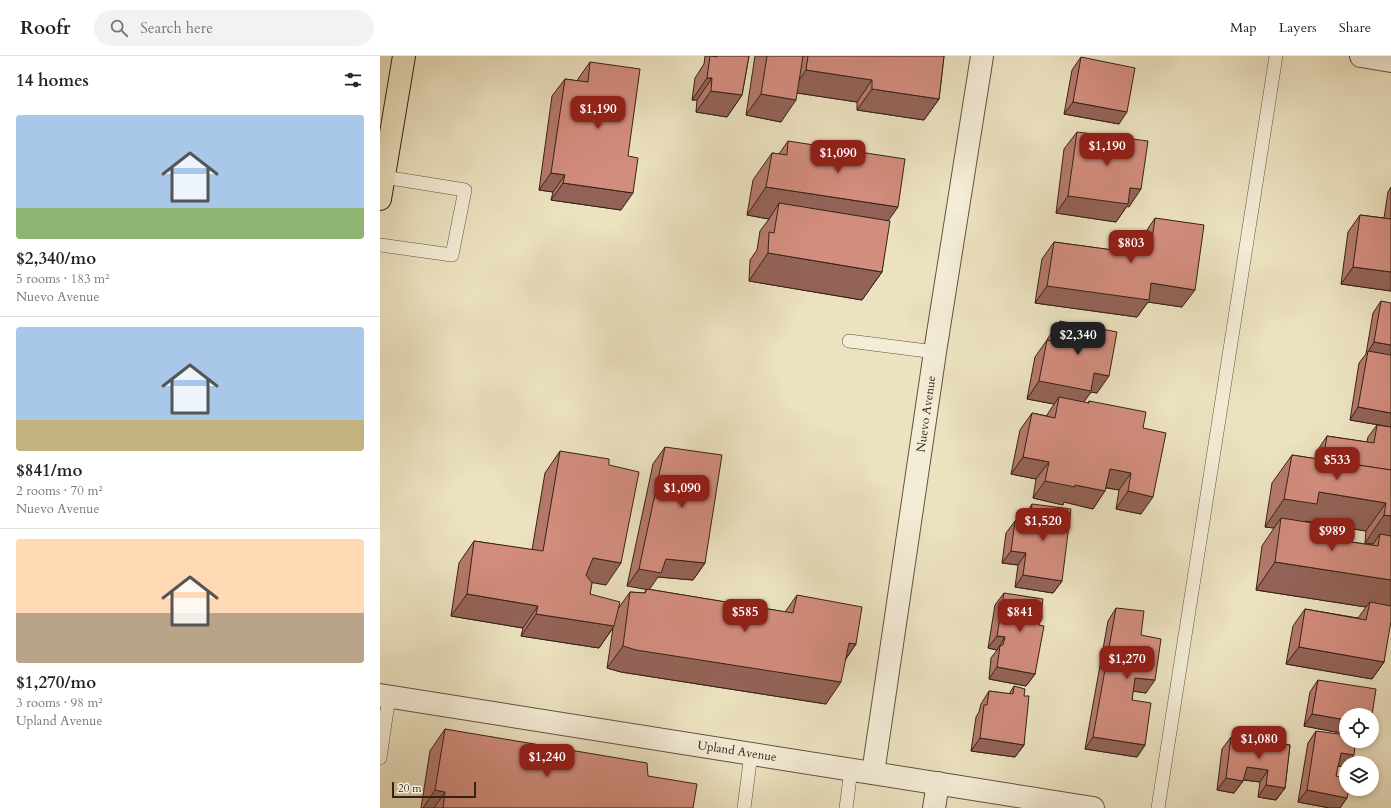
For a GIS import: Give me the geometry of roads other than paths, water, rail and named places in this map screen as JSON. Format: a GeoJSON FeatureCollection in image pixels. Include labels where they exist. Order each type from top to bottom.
{"type":"FeatureCollection","features":[{"type":"Feature","properties":{"kind":"main road"},"geometry":{"type":"LineString","coordinates":[[380,200],[404,56]]}},
{"type":"Feature","properties":{"kind":"street","name":"Nuevo Avenue"},"geometry":{"type":"LineString","coordinates":[[873,773],[935,352],[982,56]]}},
{"type":"Feature","properties":{"kind":"street"},"geometry":{"type":"LineString","coordinates":[[1361,56],[1391,60]]}},
{"type":"Feature","properties":{"kind":"street","name":"Upland Avenue"},"geometry":{"type":"LineString","coordinates":[[384,695],[1093,808]]}},
{"type":"Feature","properties":{"kind":"street"},"geometry":{"type":"LineString","coordinates":[[934,808],[938,784]]}},
{"type":"Feature","properties":{"kind":"lane"},"geometry":{"type":"LineString","coordinates":[[1158,808],[1276,56]]}},
{"type":"Feature","properties":{"kind":"lane"},"geometry":{"type":"LineString","coordinates":[[380,245],[452,255],[465,190],[384,177]]}},
{"type":"Feature","properties":{"kind":"lane"},"geometry":{"type":"LineString","coordinates":[[850,341],[935,352]]}},
{"type":"Feature","properties":{"kind":"lane"},"geometry":{"type":"LineString","coordinates":[[380,758],[384,695]]}},
{"type":"Feature","properties":{"kind":"lane"},"geometry":{"type":"LineString","coordinates":[[744,808],[751,754]]}},
{"type":"Feature","properties":{"kind":"lane"},"geometry":{"type":"LineString","coordinates":[[846,808],[851,770]]}}]}
